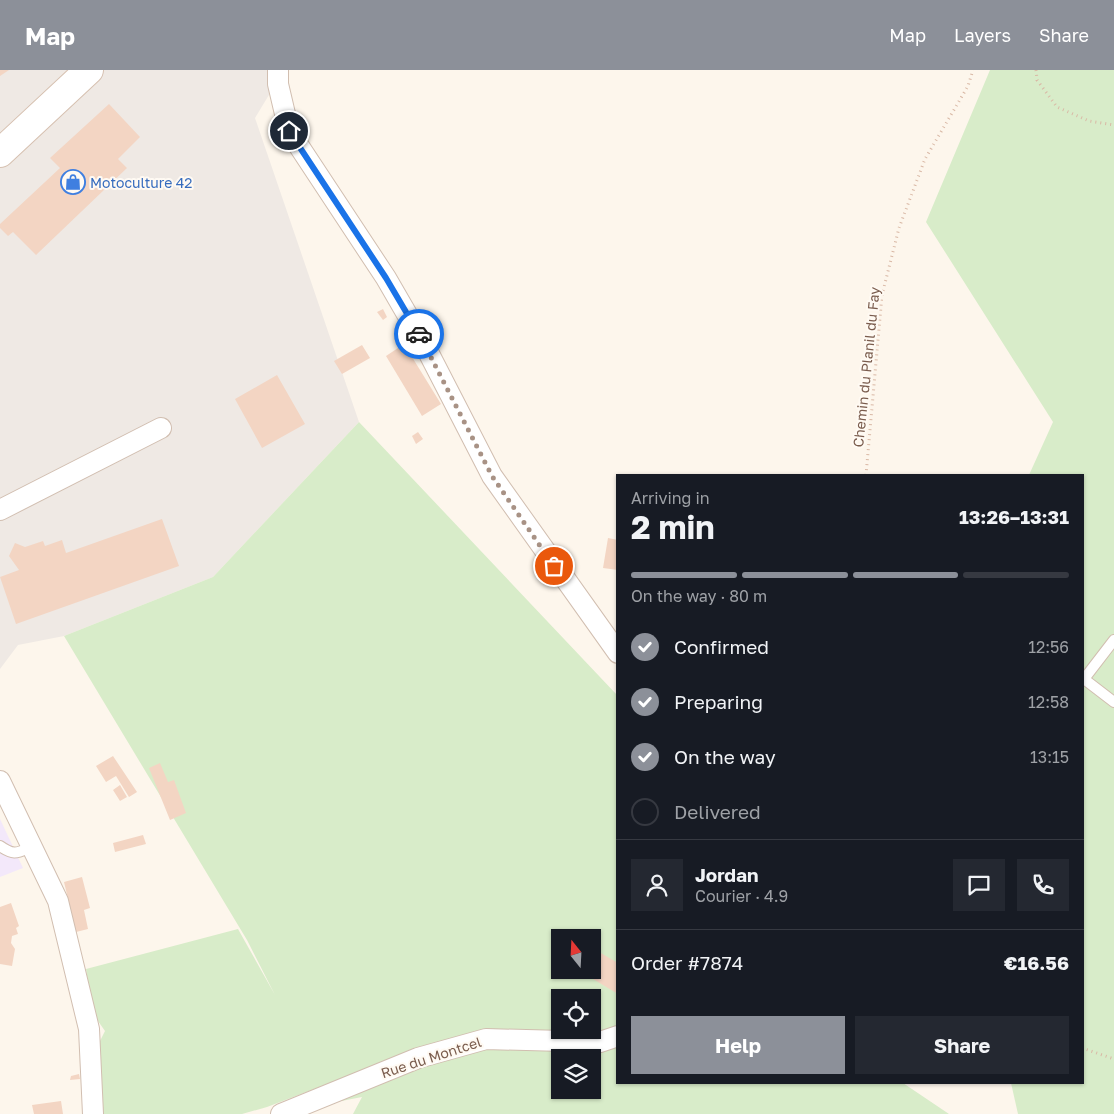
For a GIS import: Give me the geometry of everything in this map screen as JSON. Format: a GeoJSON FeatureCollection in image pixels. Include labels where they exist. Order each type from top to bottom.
{"type":"FeatureCollection","features":[{"type":"Feature","properties":{"kind":"main road"},"geometry":{"type":"LineString","coordinates":[[0,153],[89,70]]}},
{"type":"Feature","properties":{"kind":"street"},"geometry":{"type":"LineString","coordinates":[[278,70],[278,84],[289,131],[386,278],[424,342],[492,476],[616,650]]}},
{"type":"Feature","properties":{"kind":"street"},"geometry":{"type":"LineString","coordinates":[[0,510],[162,428]]}},
{"type":"Feature","properties":{"kind":"street"},"geometry":{"type":"LineString","coordinates":[[0,781],[58,901],[89,1029],[92,1114]]}},
{"type":"Feature","properties":{"kind":"street","name":"Rue du Montcel"},"geometry":{"type":"LineString","coordinates":[[281,1114],[418,1058],[486,1039],[600,1042],[616,1037]]}},
{"type":"Feature","properties":{"kind":"lane"},"geometry":{"type":"LineString","coordinates":[[1114,640],[1084,678],[1114,702]]}},
{"type":"Feature","properties":{"kind":"lane"},"geometry":{"type":"LineString","coordinates":[[0,846],[10,853],[16,853],[32,847]]}},
{"type":"Feature","properties":{"kind":"path","name":"Chemin du Planil du Fay"},"geometry":{"type":"LineString","coordinates":[[866,474],[882,296],[898,228],[925,159],[968,86],[973,70]]}},
{"type":"Feature","properties":{"kind":"path"},"geometry":{"type":"LineString","coordinates":[[1036,70],[1037,80],[1057,107],[1089,121],[1114,125]]}},
{"type":"Feature","properties":{"kind":"path"},"geometry":{"type":"LineString","coordinates":[[1084,1049],[1114,1059]]}},
{"type":"Feature","properties":{"kind":"shaded area"},"geometry":{"type":"Polygon","coordinates":[[[0,70],[284,70],[255,118],[359,422],[213,577],[64,636],[18,645],[0,669],[0,70]]]}},
{"type":"Feature","properties":{"kind":"shaded area"},"geometry":{"type":"Polygon","coordinates":[[[0,819],[23,868],[0,877],[0,819]]]}},
{"type":"Feature","properties":{"kind":"green space"},"geometry":{"type":"Polygon","coordinates":[[[990,70],[1114,70],[1114,1114],[1018,1114],[1011,1084],[1084,1084],[1084,474],[1029,474],[1053,422],[926,222],[990,70]]]}},
{"type":"Feature","properties":{"kind":"green space"},"geometry":{"type":"Polygon","coordinates":[[[359,422],[616,694],[616,1084],[904,1084],[949,1114],[353,1114],[362,1097],[331,1103],[322,1086],[267,1107],[242,1114],[100,1114],[96,1049],[105,1031],[98,1021],[94,1023],[86,969],[238,929],[275,995],[247,940],[64,636],[213,577],[359,422]]]}},
{"type":"Feature","properties":{"kind":"building"},"geometry":{"type":"Polygon","coordinates":[[[0,70],[9,70],[0,76],[0,70]]]}},
{"type":"Feature","properties":{"kind":"building"},"geometry":{"type":"Polygon","coordinates":[[[109,104],[140,137],[118,159],[127,168],[36,255],[13,232],[8,236],[0,228],[0,224],[60,168],[50,158],[109,104]]]}},
{"type":"Feature","properties":{"kind":"building"},"geometry":{"type":"Polygon","coordinates":[[[383,309],[387,317],[383,320],[377,312],[383,309]]]}},
{"type":"Feature","properties":{"kind":"building"},"geometry":{"type":"Polygon","coordinates":[[[404,344],[441,404],[422,416],[386,356],[404,344]]]}},
{"type":"Feature","properties":{"kind":"building"},"geometry":{"type":"Polygon","coordinates":[[[362,345],[370,358],[342,374],[334,361],[362,345]]]}},
{"type":"Feature","properties":{"kind":"building"},"geometry":{"type":"Polygon","coordinates":[[[277,375],[305,424],[262,448],[235,399],[277,375]]]}},
{"type":"Feature","properties":{"kind":"building"},"geometry":{"type":"Polygon","coordinates":[[[418,432],[423,439],[416,444],[412,436],[418,432]]]}},
{"type":"Feature","properties":{"kind":"building"},"geometry":{"type":"Polygon","coordinates":[[[162,519],[179,566],[16,624],[0,577],[19,570],[9,556],[15,543],[25,547],[43,541],[45,546],[62,540],[66,553],[162,519]]]}},
{"type":"Feature","properties":{"kind":"building"},"geometry":{"type":"Polygon","coordinates":[[[608,538],[616,540],[616,570],[603,568],[608,538]]]}},
{"type":"Feature","properties":{"kind":"building"},"geometry":{"type":"Polygon","coordinates":[[[113,756],[137,792],[129,797],[116,776],[106,782],[96,766],[113,756]]]}},
{"type":"Feature","properties":{"kind":"building"},"geometry":{"type":"Polygon","coordinates":[[[160,763],[168,782],[174,780],[186,813],[170,820],[149,768],[160,763]]]}},
{"type":"Feature","properties":{"kind":"building"},"geometry":{"type":"Polygon","coordinates":[[[120,785],[127,797],[120,801],[113,790],[120,785]]]}},
{"type":"Feature","properties":{"kind":"building"},"geometry":{"type":"Polygon","coordinates":[[[143,835],[146,844],[115,852],[113,843],[143,835]]]}},
{"type":"Feature","properties":{"kind":"building"},"geometry":{"type":"Polygon","coordinates":[[[82,877],[90,908],[84,910],[88,929],[76,932],[64,882],[82,877]]]}},
{"type":"Feature","properties":{"kind":"building"},"geometry":{"type":"Polygon","coordinates":[[[11,903],[19,926],[16,928],[18,934],[12,936],[11,943],[15,949],[12,966],[0,964],[0,907],[11,903]]]}},
{"type":"Feature","properties":{"kind":"building"},"geometry":{"type":"Polygon","coordinates":[[[601,953],[616,962],[616,993],[593,979],[601,979],[601,953]]]}},
{"type":"Feature","properties":{"kind":"building"},"geometry":{"type":"Polygon","coordinates":[[[79,1074],[80,1079],[70,1080],[71,1076],[79,1074]]]}},
{"type":"Feature","properties":{"kind":"building"},"geometry":{"type":"Polygon","coordinates":[[[61,1101],[63,1114],[34,1114],[32,1105],[61,1101]]]}},
{"type":"Feature","properties":{"kind":"way so far"},"geometry":{"type":"LineString","coordinates":[[419,334],[492,476],[554,566]]}},
{"type":"Feature","properties":{"kind":"place","name":"Motoculture 42"},"geometry":{"type":"Point","coordinates":[73,182]}},
{"type":"Feature","properties":{"kind":"route"},"geometry":{"type":"LineString","coordinates":[[289,131],[386,278],[419,334]]}}]}
